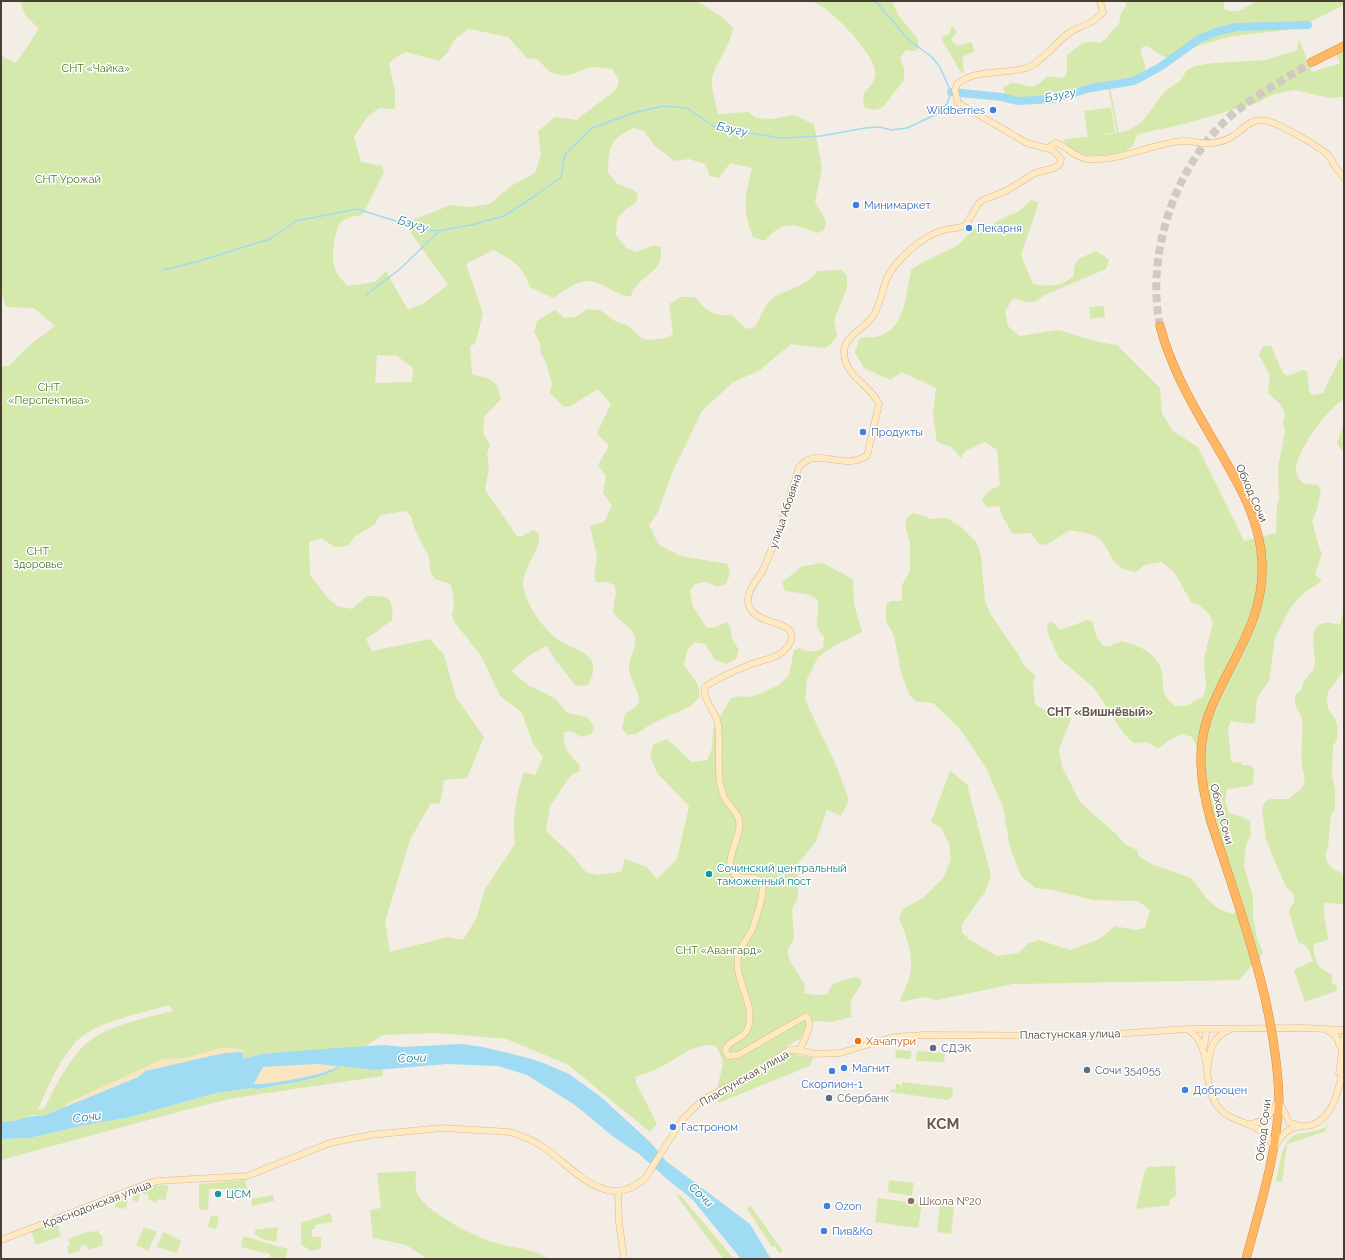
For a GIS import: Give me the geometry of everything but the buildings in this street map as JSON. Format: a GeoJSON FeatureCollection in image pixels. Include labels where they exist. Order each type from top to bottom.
{"type":"FeatureCollection","features":[{"type":"Feature","properties":{"kind":"highway"},"geometry":{"type":"LineString","coordinates":[[1312,62],[1344,46]]}},
{"type":"Feature","properties":{"kind":"highway","name":"Обход Сочи"},"geometry":{"type":"LineString","coordinates":[[1160,326],[1168,351],[1179,377],[1235,477],[1255,523],[1262,563],[1261,590],[1258,605],[1248,634],[1209,712],[1202,747],[1201,765],[1202,784],[1211,821],[1240,910],[1267,1009],[1276,1055],[1279,1099],[1274,1148],[1246,1259]]}},
{"type":"Feature","properties":{"kind":"street"},"geometry":{"type":"LineString","coordinates":[[1100,1],[1103,12],[1098,18],[1070,33],[1031,66],[1020,69],[975,75],[960,81],[955,93],[958,103],[1027,143],[1048,148],[1055,143],[1060,144],[1071,153],[1085,158],[1118,156],[1160,144],[1183,141],[1211,143],[1225,140],[1233,136],[1249,122],[1263,120],[1291,132],[1328,155],[1340,174],[1344,177]]}},
{"type":"Feature","properties":{"kind":"street","name":"улица Абовяна"},"geometry":{"type":"LineString","coordinates":[[762,884],[756,879],[738,877],[733,873],[730,866],[740,823],[736,813],[724,796],[720,771],[718,724],[715,713],[705,695],[706,687],[714,681],[748,666],[778,656],[790,643],[791,635],[788,629],[783,625],[757,617],[749,608],[747,599],[771,552],[799,467],[804,460],[813,458],[828,458],[845,462],[857,460],[867,456],[879,404],[877,398],[859,382],[850,370],[844,352],[846,345],[853,335],[873,317],[892,269],[924,240],[939,231],[966,225],[978,204],[983,200],[1014,187],[1035,173],[1057,167],[1060,164],[1061,159],[1057,153],[1048,148]]}},
{"type":"Feature","properties":{"kind":"street","name":"Пластунская улица"},"geometry":{"type":"LineString","coordinates":[[762,884],[762,895],[754,922],[738,955],[737,967],[739,979],[750,1005],[749,1026],[743,1034],[726,1046],[725,1050],[728,1056],[738,1055],[806,1016],[809,1020],[810,1026],[799,1050]]}},
{"type":"Feature","properties":{"kind":"street"},"geometry":{"type":"LineString","coordinates":[[1188,1029],[1198,1037],[1207,1049]]}},
{"type":"Feature","properties":{"kind":"street","name":"Пластунская улица"},"geometry":{"type":"LineString","coordinates":[[618,1192],[639,1184],[646,1177],[676,1129],[702,1100],[758,1072],[784,1052],[799,1050],[814,1054],[840,1053],[893,1037],[1088,1036],[1188,1029],[1344,1030]]}},
{"type":"Feature","properties":{"kind":"street"},"geometry":{"type":"LineString","coordinates":[[1207,1029],[1207,1075],[1209,1091],[1218,1107],[1230,1118],[1248,1124],[1266,1134],[1274,1148],[1288,1130],[1313,1124],[1324,1118],[1331,1107],[1344,1064]]}},
{"type":"Feature","properties":{"kind":"street"},"geometry":{"type":"LineString","coordinates":[[1207,1049],[1217,1036],[1230,1029]]}},
{"type":"Feature","properties":{"kind":"street"},"geometry":{"type":"LineString","coordinates":[[1326,1029],[1338,1040],[1341,1051]]}},
{"type":"Feature","properties":{"kind":"street"},"geometry":{"type":"LineString","coordinates":[[1340,1078],[1341,1051],[1344,1037]]}},
{"type":"Feature","properties":{"kind":"street"},"geometry":{"type":"LineString","coordinates":[[1248,1124],[1255,1123],[1266,1118],[1273,1110],[1279,1099]]}},
{"type":"Feature","properties":{"kind":"street"},"geometry":{"type":"LineString","coordinates":[[1279,1099],[1285,1117],[1289,1122],[1300,1126]]}},
{"type":"Feature","properties":{"kind":"street","name":"Краснодонская улица"},"geometry":{"type":"LineString","coordinates":[[1,1240],[149,1183],[158,1181],[247,1176],[338,1140],[370,1135],[442,1128],[510,1132],[519,1135],[541,1146],[590,1183],[601,1188],[618,1192]]}},
{"type":"Feature","properties":{"kind":"street"},"geometry":{"type":"LineString","coordinates":[[618,1192],[619,1222],[624,1259]]}},
{"type":"Feature","properties":{"kind":"green space"},"geometry":{"type":"Polygon","coordinates":[[[20,1],[697,1],[723,18],[733,28],[729,41],[715,69],[712,80],[713,93],[718,114],[748,112],[756,118],[771,119],[793,115],[814,124],[822,168],[815,202],[826,221],[824,230],[818,233],[789,225],[778,229],[765,241],[753,237],[746,211],[746,195],[752,168],[730,163],[719,178],[710,176],[705,164],[689,159],[674,161],[654,145],[644,131],[633,128],[619,136],[612,145],[609,156],[608,172],[616,183],[633,190],[638,194],[636,203],[625,210],[617,219],[616,235],[626,248],[637,252],[652,246],[660,246],[661,255],[659,263],[655,269],[639,283],[631,296],[624,296],[604,286],[589,281],[569,287],[553,298],[530,287],[524,273],[516,264],[493,250],[466,264],[483,314],[475,344],[470,346],[472,374],[492,380],[497,387],[501,399],[484,417],[483,433],[490,445],[487,454],[489,468],[485,490],[517,536],[522,536],[533,530],[539,533],[538,545],[526,570],[523,581],[527,600],[540,622],[551,634],[564,643],[586,654],[591,659],[593,666],[593,674],[588,685],[576,686],[556,661],[547,646],[533,653],[511,671],[528,685],[555,698],[567,713],[587,717],[594,727],[592,733],[582,737],[570,731],[564,733],[566,747],[579,764],[580,771],[571,775],[550,806],[546,831],[572,855],[586,872],[597,875],[621,872],[625,859],[647,867],[657,879],[677,859],[689,806],[658,774],[650,757],[653,745],[667,739],[692,762],[707,760],[712,749],[713,729],[731,698],[741,696],[752,697],[779,685],[789,675],[794,650],[800,648],[806,651],[811,651],[823,648],[824,637],[817,627],[817,599],[807,594],[785,591],[782,582],[803,566],[823,563],[853,579],[854,604],[862,632],[836,645],[818,657],[807,679],[805,700],[836,765],[849,800],[841,816],[827,810],[816,841],[798,864],[798,897],[792,909],[794,938],[787,951],[790,961],[805,985],[804,993],[816,995],[827,994],[833,984],[854,977],[859,978],[862,982],[851,1001],[850,1005],[852,1017],[831,1022],[815,1021],[807,1027],[800,1039],[787,1046],[790,1053],[813,1058],[810,1066],[718,1103],[719,1080],[723,1063],[722,1058],[715,1046],[701,1046],[686,1052],[659,1068],[636,1077],[636,1083],[657,1124],[650,1132],[567,1064],[506,1039],[438,1033],[382,1035],[364,1047],[261,1054],[244,1059],[242,1049],[222,1048],[186,1058],[163,1059],[66,1104],[65,1107],[43,1116],[33,1115],[9,1123],[1,1121],[1,366],[9,366],[26,348],[55,326],[34,308],[6,307],[1,291],[1,56],[16,63],[39,29],[25,15],[20,1]],[[469,29],[455,39],[447,53],[439,61],[406,52],[393,59],[389,64],[395,91],[395,109],[379,108],[367,117],[354,137],[361,162],[382,166],[384,173],[362,215],[343,220],[336,232],[333,254],[334,267],[338,275],[347,286],[375,282],[386,271],[408,310],[424,303],[448,285],[404,223],[451,205],[471,207],[490,204],[511,186],[535,173],[541,155],[538,131],[555,117],[576,120],[617,89],[619,80],[612,69],[592,67],[566,76],[551,73],[537,59],[527,58],[508,37],[469,29]],[[377,355],[375,383],[412,382],[413,368],[397,356],[377,355]],[[405,511],[381,515],[374,525],[355,536],[348,546],[334,547],[322,538],[309,542],[310,575],[328,598],[337,606],[352,609],[367,596],[380,596],[388,599],[392,606],[392,620],[366,639],[372,651],[430,639],[444,655],[456,697],[484,737],[467,778],[444,780],[440,804],[431,803],[410,840],[385,922],[390,952],[447,937],[463,940],[476,919],[485,889],[515,844],[515,808],[524,772],[535,775],[543,757],[533,744],[522,713],[500,696],[481,656],[455,623],[452,616],[454,604],[450,584],[435,579],[430,570],[429,557],[414,528],[411,516],[405,511]],[[169,1005],[133,1015],[94,1029],[75,1043],[69,1050],[49,1084],[38,1110],[45,1108],[63,1073],[81,1048],[95,1037],[116,1027],[140,1019],[173,1011],[169,1005]]]}},
{"type":"Feature","properties":{"kind":"green space"},"geometry":{"type":"Polygon","coordinates":[[[811,1],[892,1],[899,16],[917,38],[919,47],[915,51],[906,50],[900,58],[904,68],[904,80],[883,107],[875,110],[865,108],[863,97],[872,84],[875,75],[874,67],[864,49],[848,29],[824,8],[811,1]]]}},
{"type":"Feature","properties":{"kind":"green space"},"geometry":{"type":"Polygon","coordinates":[[[1126,1],[1224,1],[1224,9],[1228,11],[1241,10],[1255,1],[1344,1],[1344,5],[1304,25],[1287,30],[1233,36],[1200,45],[1171,57],[1164,57],[1148,46],[1144,46],[1140,50],[1145,65],[1142,75],[1110,87],[1119,133],[1129,130],[1142,122],[1165,91],[1180,81],[1187,70],[1195,66],[1213,63],[1266,60],[1297,50],[1299,39],[1312,72],[1340,63],[1336,53],[1344,51],[1344,97],[1329,98],[1295,90],[1274,94],[1256,103],[1184,124],[1139,134],[1131,148],[1119,153],[1093,155],[1077,152],[1064,141],[1065,139],[1117,133],[1108,87],[1045,101],[1020,101],[1007,99],[1003,88],[1011,83],[1034,86],[1047,76],[1064,78],[1067,72],[1067,55],[1082,44],[1090,42],[1100,43],[1105,39],[1119,24],[1121,13],[1126,6],[1126,1]]]}},
{"type":"Feature","properties":{"kind":"green space"},"geometry":{"type":"Polygon","coordinates":[[[952,25],[957,33],[951,39],[957,46],[971,42],[975,51],[962,57],[964,71],[962,74],[943,42],[942,37],[950,33],[952,25]]]}},
{"type":"Feature","properties":{"kind":"green space"},"geometry":{"type":"Polygon","coordinates":[[[1111,107],[1115,132],[1088,137],[1084,111],[1111,107]]]}},
{"type":"Feature","properties":{"kind":"green space"},"geometry":{"type":"Polygon","coordinates":[[[1031,200],[1039,202],[1021,255],[1033,284],[1050,286],[1069,280],[1074,276],[1074,268],[1077,260],[1095,251],[1109,260],[1106,269],[1045,295],[1034,302],[1025,302],[1013,298],[1005,312],[1008,326],[1019,336],[1059,330],[1098,342],[1117,345],[1160,388],[1162,413],[1173,431],[1198,447],[1244,541],[1276,533],[1277,505],[1279,500],[1278,468],[1285,431],[1283,422],[1285,414],[1280,404],[1268,393],[1270,375],[1259,355],[1263,346],[1271,346],[1283,373],[1288,376],[1303,370],[1307,371],[1309,391],[1312,395],[1323,393],[1339,360],[1344,356],[1344,399],[1330,411],[1314,431],[1301,453],[1296,471],[1297,476],[1304,484],[1318,485],[1321,490],[1317,510],[1312,521],[1322,554],[1315,574],[1322,581],[1305,592],[1290,608],[1275,638],[1269,681],[1257,698],[1255,723],[1252,724],[1231,721],[1228,728],[1231,761],[1234,763],[1241,762],[1243,765],[1251,765],[1254,770],[1253,784],[1249,786],[1227,789],[1225,801],[1229,813],[1243,817],[1250,821],[1251,836],[1246,844],[1244,866],[1253,897],[1253,916],[1257,938],[1263,953],[1239,980],[1013,984],[937,1000],[925,997],[900,1002],[911,971],[911,955],[899,918],[904,908],[923,898],[943,878],[951,860],[949,843],[941,828],[931,822],[950,771],[967,784],[991,876],[985,892],[962,924],[962,932],[969,939],[997,956],[1018,953],[1029,943],[1039,940],[1070,950],[1099,939],[1115,926],[1135,930],[1145,928],[1150,910],[1138,901],[1093,900],[1053,890],[1035,888],[1021,876],[1010,848],[1003,807],[986,768],[961,730],[933,703],[917,702],[909,694],[901,672],[894,636],[886,621],[886,605],[891,601],[902,601],[902,585],[910,571],[910,544],[905,524],[907,517],[914,513],[932,519],[947,518],[960,526],[977,543],[981,556],[985,601],[991,615],[1018,654],[1023,664],[1035,675],[1033,685],[1035,704],[1044,710],[1057,706],[1068,711],[1071,719],[1059,749],[1062,767],[1080,802],[1115,833],[1125,844],[1137,850],[1139,856],[1154,865],[1191,878],[1206,898],[1219,909],[1233,914],[1237,911],[1206,823],[1198,786],[1196,745],[1192,737],[1182,734],[1168,741],[1158,749],[1147,742],[1134,743],[1124,734],[1094,688],[1059,658],[1047,632],[1048,623],[1053,622],[1060,630],[1088,620],[1092,621],[1097,638],[1103,646],[1110,646],[1122,641],[1147,651],[1160,666],[1163,688],[1167,698],[1175,706],[1186,706],[1204,696],[1206,685],[1204,666],[1205,654],[1213,623],[1209,614],[1199,605],[1191,602],[1174,572],[1161,562],[1145,565],[1135,572],[1120,567],[1100,539],[1090,534],[1070,530],[1048,544],[1040,545],[1031,533],[1013,534],[1002,516],[999,506],[986,507],[982,499],[989,491],[1000,485],[997,450],[985,442],[965,451],[961,458],[951,447],[937,442],[933,415],[936,388],[902,372],[890,380],[864,368],[855,352],[860,338],[880,336],[896,324],[904,307],[911,270],[921,263],[957,246],[975,228],[990,226],[1003,218],[1018,212],[1031,200]]]}},
{"type":"Feature","properties":{"kind":"green space"},"geometry":{"type":"Polygon","coordinates":[[[841,270],[847,276],[847,288],[834,320],[837,336],[830,345],[824,348],[791,344],[760,370],[732,383],[702,411],[673,471],[658,512],[649,525],[659,545],[681,556],[728,564],[730,574],[726,584],[717,587],[706,582],[695,584],[690,591],[693,607],[707,628],[716,627],[726,622],[730,626],[732,639],[739,650],[736,659],[726,664],[715,660],[705,644],[694,642],[687,651],[684,665],[698,685],[700,697],[689,707],[653,723],[636,734],[627,735],[622,728],[625,715],[639,702],[639,696],[629,671],[629,662],[635,640],[630,628],[617,617],[613,611],[616,592],[614,585],[607,582],[597,583],[594,576],[597,557],[590,526],[604,522],[612,506],[603,493],[606,476],[598,465],[609,446],[597,433],[611,404],[598,389],[571,406],[564,407],[550,393],[552,384],[545,360],[541,354],[540,343],[534,332],[537,321],[555,310],[565,318],[576,317],[587,309],[600,310],[615,321],[627,325],[641,338],[649,340],[668,338],[673,333],[669,304],[680,297],[695,297],[703,306],[715,314],[732,315],[746,329],[755,327],[765,308],[773,298],[808,281],[817,271],[841,270]]]}},
{"type":"Feature","properties":{"kind":"green space"},"geometry":{"type":"Polygon","coordinates":[[[1104,306],[1105,317],[1090,319],[1089,307],[1104,306]]]}},
{"type":"Feature","properties":{"kind":"green space"},"geometry":{"type":"Polygon","coordinates":[[[1344,423],[1344,451],[1342,451],[1337,443],[1344,423]]]}},
{"type":"Feature","properties":{"kind":"green space"},"geometry":{"type":"Polygon","coordinates":[[[1344,607],[1344,670],[1328,692],[1327,699],[1328,709],[1335,719],[1338,728],[1337,740],[1333,746],[1332,776],[1335,789],[1335,809],[1331,815],[1328,847],[1325,855],[1328,864],[1333,869],[1344,874],[1344,904],[1324,903],[1328,940],[1313,944],[1314,954],[1319,966],[1326,972],[1332,974],[1332,983],[1337,986],[1337,991],[1305,1002],[1294,970],[1313,961],[1307,947],[1298,942],[1289,912],[1290,907],[1294,903],[1294,894],[1286,887],[1266,840],[1262,809],[1265,802],[1270,799],[1289,799],[1304,784],[1305,778],[1302,766],[1302,719],[1295,705],[1295,698],[1296,694],[1301,691],[1304,681],[1312,672],[1314,667],[1315,661],[1313,640],[1315,629],[1324,623],[1340,625],[1344,607]]]}},
{"type":"Feature","properties":{"kind":"green space"},"geometry":{"type":"Polygon","coordinates":[[[896,1050],[911,1051],[911,1059],[895,1058],[896,1050]]]}},
{"type":"Feature","properties":{"kind":"green space"},"geometry":{"type":"Polygon","coordinates":[[[917,1051],[945,1053],[944,1062],[916,1061],[917,1051]]]}},
{"type":"Feature","properties":{"kind":"green space"},"geometry":{"type":"Polygon","coordinates":[[[340,1066],[383,1070],[383,1076],[234,1098],[1,1160],[1,1139],[29,1138],[95,1123],[128,1118],[216,1093],[252,1088],[257,1089],[302,1081],[325,1075],[334,1071],[340,1066]]]}},
{"type":"Feature","properties":{"kind":"green space"},"geometry":{"type":"Polygon","coordinates":[[[902,1082],[953,1088],[952,1097],[948,1100],[889,1092],[892,1089],[895,1091],[896,1084],[900,1084],[901,1091],[902,1082]]]}},
{"type":"Feature","properties":{"kind":"green space"},"geometry":{"type":"Polygon","coordinates":[[[1328,1126],[1324,1132],[1287,1144],[1282,1182],[1276,1181],[1284,1147],[1288,1141],[1298,1134],[1317,1131],[1328,1126]]]}},
{"type":"Feature","properties":{"kind":"green space"},"geometry":{"type":"Polygon","coordinates":[[[1175,1166],[1176,1195],[1170,1200],[1170,1205],[1136,1209],[1145,1170],[1148,1167],[1175,1166]]]}},
{"type":"Feature","properties":{"kind":"green space"},"geometry":{"type":"Polygon","coordinates":[[[416,1171],[416,1186],[418,1195],[424,1203],[443,1218],[479,1237],[499,1244],[531,1251],[543,1255],[549,1259],[428,1259],[406,1245],[373,1238],[370,1210],[381,1208],[377,1173],[416,1171]]]}},
{"type":"Feature","properties":{"kind":"green space"},"geometry":{"type":"Polygon","coordinates":[[[245,1180],[247,1189],[235,1191],[235,1197],[227,1197],[226,1189],[209,1189],[208,1210],[199,1209],[199,1184],[245,1180]]]}},
{"type":"Feature","properties":{"kind":"green space"},"geometry":{"type":"Polygon","coordinates":[[[889,1180],[914,1183],[912,1196],[888,1192],[889,1180]]]}},
{"type":"Feature","properties":{"kind":"green space"},"geometry":{"type":"Polygon","coordinates":[[[169,1185],[165,1200],[158,1199],[156,1203],[148,1199],[149,1195],[140,1193],[138,1202],[132,1200],[135,1191],[147,1186],[169,1185]]]}},
{"type":"Feature","properties":{"kind":"green space"},"geometry":{"type":"Polygon","coordinates":[[[129,1193],[126,1209],[115,1207],[116,1198],[129,1193]]]}},
{"type":"Feature","properties":{"kind":"green space"},"geometry":{"type":"Polygon","coordinates":[[[675,1193],[681,1196],[734,1259],[723,1259],[675,1193]]]}},
{"type":"Feature","properties":{"kind":"green space"},"geometry":{"type":"Polygon","coordinates":[[[273,1195],[274,1201],[252,1206],[251,1199],[273,1195]]]}},
{"type":"Feature","properties":{"kind":"green space"},"geometry":{"type":"Polygon","coordinates":[[[878,1198],[922,1204],[918,1228],[875,1222],[878,1198]]]}},
{"type":"Feature","properties":{"kind":"green space"},"geometry":{"type":"Polygon","coordinates":[[[940,1205],[954,1207],[951,1234],[937,1232],[940,1205]]]}},
{"type":"Feature","properties":{"kind":"green space"},"geometry":{"type":"Polygon","coordinates":[[[751,1206],[783,1251],[779,1253],[775,1246],[772,1247],[747,1209],[751,1206]]]}},
{"type":"Feature","properties":{"kind":"green space"},"geometry":{"type":"Polygon","coordinates":[[[330,1213],[333,1222],[315,1225],[315,1229],[312,1229],[312,1237],[321,1237],[321,1249],[310,1251],[301,1244],[301,1223],[330,1213]]]}},
{"type":"Feature","properties":{"kind":"green space"},"geometry":{"type":"Polygon","coordinates":[[[211,1215],[219,1217],[216,1229],[208,1227],[211,1215]]]}},
{"type":"Feature","properties":{"kind":"green space"},"geometry":{"type":"Polygon","coordinates":[[[57,1221],[61,1236],[36,1245],[31,1231],[57,1221]]]}},
{"type":"Feature","properties":{"kind":"green space"},"geometry":{"type":"Polygon","coordinates":[[[144,1227],[157,1232],[148,1251],[136,1245],[144,1227]]]}},
{"type":"Feature","properties":{"kind":"green space"},"geometry":{"type":"Polygon","coordinates":[[[278,1227],[276,1242],[262,1239],[255,1234],[255,1230],[278,1227]]]}},
{"type":"Feature","properties":{"kind":"green space"},"geometry":{"type":"Polygon","coordinates":[[[99,1231],[99,1235],[102,1235],[103,1245],[89,1250],[86,1244],[80,1247],[81,1250],[69,1254],[67,1247],[70,1245],[68,1239],[88,1232],[99,1231]]]}},
{"type":"Feature","properties":{"kind":"green space"},"geometry":{"type":"Polygon","coordinates":[[[164,1232],[181,1241],[177,1253],[156,1247],[164,1232]]]}},
{"type":"Feature","properties":{"kind":"green space"},"geometry":{"type":"Polygon","coordinates":[[[243,1236],[288,1249],[285,1259],[270,1257],[270,1254],[241,1247],[243,1236]]]}},
{"type":"Feature","properties":{"kind":"sand"},"geometry":{"type":"Polygon","coordinates":[[[222,1048],[242,1049],[242,1052],[224,1053],[145,1071],[138,1076],[65,1107],[66,1104],[163,1059],[186,1058],[222,1048]]]}},
{"type":"Feature","properties":{"kind":"sand"},"geometry":{"type":"Polygon","coordinates":[[[316,1064],[338,1065],[322,1073],[310,1076],[254,1085],[263,1067],[316,1064]]]}},
{"type":"Feature","properties":{"kind":"water","name":"Сочи"},"geometry":{"type":"Polygon","coordinates":[[[461,1044],[483,1047],[541,1062],[569,1074],[601,1097],[650,1142],[666,1161],[750,1224],[771,1259],[741,1259],[692,1199],[639,1154],[615,1138],[575,1105],[527,1075],[498,1066],[447,1064],[376,1070],[340,1066],[334,1071],[325,1075],[302,1081],[257,1089],[252,1088],[216,1093],[127,1118],[95,1123],[29,1138],[1,1139],[1,1121],[6,1122],[32,1116],[43,1116],[138,1077],[145,1071],[224,1053],[242,1052],[244,1059],[261,1054],[336,1048],[384,1045],[404,1047],[461,1044]],[[316,1064],[263,1067],[254,1084],[297,1079],[322,1073],[338,1066],[316,1064]]]}},
{"type":"Feature","properties":{"kind":"waterway","name":"Бзугу"},"geometry":{"type":"LineString","coordinates":[[163,270],[199,261],[270,239],[296,221],[357,209],[422,229],[438,231],[471,225],[504,216],[561,177],[565,154],[592,128],[633,113],[663,106],[687,108],[715,127],[781,138],[821,136],[865,128],[880,127],[891,130],[907,128],[937,114],[947,104],[951,92],[940,67],[932,57],[910,41],[875,1]]}},
{"type":"Feature","properties":{"kind":"waterway","name":"Бзугу"},"geometry":{"type":"LineString","coordinates":[[951,92],[1002,97],[1018,101],[1053,99],[1091,88],[1134,81],[1160,67],[1199,39],[1216,32],[1236,27],[1308,25]]}},
{"type":"Feature","properties":{"kind":"waterway"},"geometry":{"type":"LineString","coordinates":[[366,295],[400,269],[438,232]]}},
{"type":"Feature","properties":{"kind":"tunnel"},"geometry":{"type":"LineString","coordinates":[[1160,326],[1157,299],[1157,272],[1161,244],[1168,216],[1178,190],[1191,165],[1206,142],[1234,113],[1266,90],[1312,62]]}},
{"type":"Feature","properties":{"kind":"place","name":"Wildberries"},"geometry":{"type":"Point","coordinates":[993,110]}},
{"type":"Feature","properties":{"kind":"place","name":"Минимаркет"},"geometry":{"type":"Point","coordinates":[856,205]}},
{"type":"Feature","properties":{"kind":"place","name":"Пекарня"},"geometry":{"type":"Point","coordinates":[969,228]}},
{"type":"Feature","properties":{"kind":"place","name":"Продукты"},"geometry":{"type":"Point","coordinates":[863,432]}},
{"type":"Feature","properties":{"kind":"place","name":"Сочинский центральный таможенный пост"},"geometry":{"type":"Point","coordinates":[709,874]}},
{"type":"Feature","properties":{"kind":"place","name":"Хачапури"},"geometry":{"type":"Point","coordinates":[858,1041]}},
{"type":"Feature","properties":{"kind":"place","name":"СДЭК"},"geometry":{"type":"Point","coordinates":[933,1048]}},
{"type":"Feature","properties":{"kind":"place","name":"Магнит"},"geometry":{"type":"Point","coordinates":[844,1068]}},
{"type":"Feature","properties":{"kind":"place","name":"Сочи 354055"},"geometry":{"type":"Point","coordinates":[1087,1070]}},
{"type":"Feature","properties":{"kind":"place","name":"Скорпион-1"},"geometry":{"type":"Point","coordinates":[832,1071]}},
{"type":"Feature","properties":{"kind":"place","name":"Доброцен"},"geometry":{"type":"Point","coordinates":[1185,1090]}},
{"type":"Feature","properties":{"kind":"place","name":"Сбербанк"},"geometry":{"type":"Point","coordinates":[829,1098]}},
{"type":"Feature","properties":{"kind":"place","name":"Гастроном"},"geometry":{"type":"Point","coordinates":[673,1127]}},
{"type":"Feature","properties":{"kind":"place","name":"ЦСМ"},"geometry":{"type":"Point","coordinates":[218,1194]}},
{"type":"Feature","properties":{"kind":"place","name":"Школа №20"},"geometry":{"type":"Point","coordinates":[911,1201]}},
{"type":"Feature","properties":{"kind":"place","name":"Ozon"},"geometry":{"type":"Point","coordinates":[827,1206]}},
{"type":"Feature","properties":{"kind":"place","name":"Пив&Ко"},"geometry":{"type":"Point","coordinates":[824,1231]}},
{"type":"Feature","properties":{"kind":"district","name":"СНТ «Вишнёвый»"},"geometry":{"type":"Point","coordinates":[1100,712]}},
{"type":"Feature","properties":{"kind":"district","name":"КСМ"},"geometry":{"type":"Point","coordinates":[943,1124]}},
{"type":"Feature","properties":{"kind":"park label","name":"СНТ «Чайка»"},"geometry":{"type":"Point","coordinates":[96,68]}},
{"type":"Feature","properties":{"kind":"park label","name":"СНТ Урожай"},"geometry":{"type":"Point","coordinates":[68,179]}},
{"type":"Feature","properties":{"kind":"park label","name":"СНТ «Перспектива»"},"geometry":{"type":"Point","coordinates":[49,393]}},
{"type":"Feature","properties":{"kind":"park label","name":"СНТ Здоровье"},"geometry":{"type":"Point","coordinates":[38,557]}},
{"type":"Feature","properties":{"kind":"park label","name":"СНТ «Авангард»"},"geometry":{"type":"Point","coordinates":[719,950]}}]}
